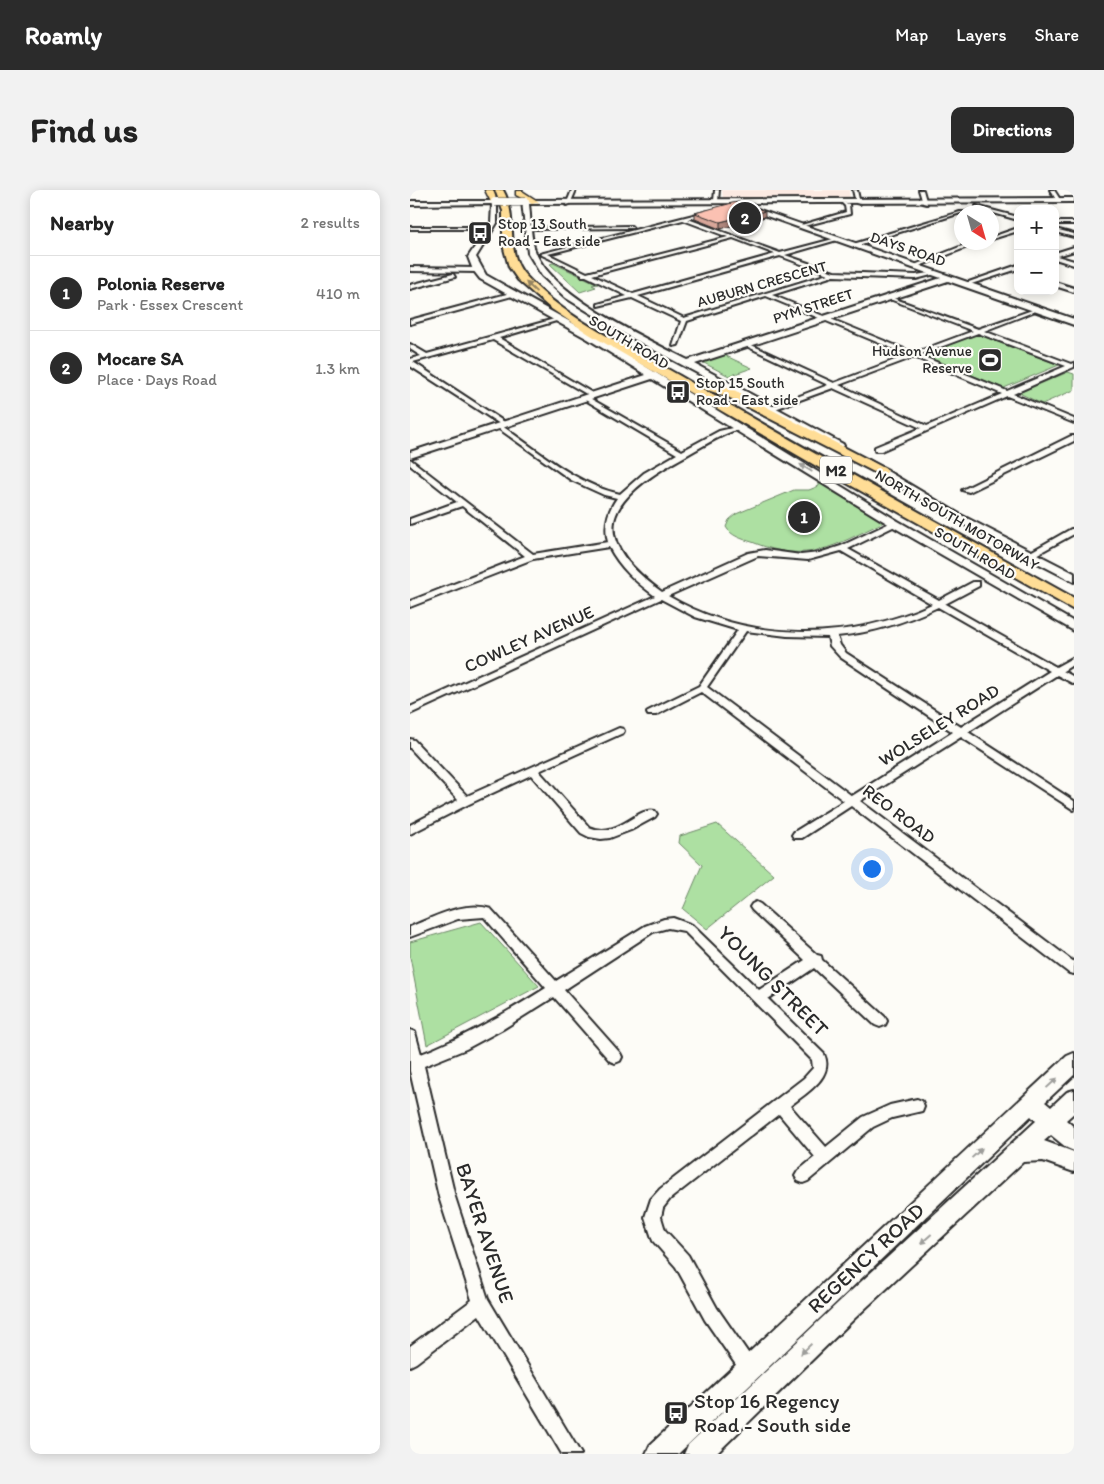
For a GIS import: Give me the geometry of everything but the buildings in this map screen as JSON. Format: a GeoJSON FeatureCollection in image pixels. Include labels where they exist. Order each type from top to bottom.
{"type":"FeatureCollection","features":[{"type":"Feature","properties":{"kind":"highway","name":"NORTH SOUTH MOTORWAY"},"geometry":{"type":"LineString","coordinates":[[514,191],[517,237],[522,256],[533,273],[544,284],[583,314],[1074,594]]}},
{"type":"Feature","properties":{"kind":"highway","name":"NORTH SOUTH MOTORWAY"},"geometry":{"type":"LineString","coordinates":[[495,201],[508,210],[507,252],[513,267],[521,278],[550,304],[691,388],[1074,605]]}},
{"type":"Feature","properties":{"kind":"highway"},"geometry":{"type":"LineString","coordinates":[[708,386],[730,393],[881,470]]}},
{"type":"Feature","properties":{"kind":"highway"},"geometry":{"type":"LineString","coordinates":[[849,477],[850,486],[901,518],[1074,617]]}},
{"type":"Feature","properties":{"kind":"main road"},"geometry":{"type":"LineString","coordinates":[[475,268],[472,257],[496,217],[495,201],[489,190]]}},
{"type":"Feature","properties":{"kind":"main road"},"geometry":{"type":"LineString","coordinates":[[514,191],[534,202]]}},
{"type":"Feature","properties":{"kind":"main road","name":"SOUTH ROAD"},"geometry":{"type":"LineString","coordinates":[[514,191],[525,205],[529,228],[529,245],[539,266],[553,283],[601,317],[773,408],[881,470],[957,517],[1074,578]]}},
{"type":"Feature","properties":{"kind":"main road"},"geometry":{"type":"LineString","coordinates":[[969,202],[1006,200],[1074,201]]}},
{"type":"Feature","properties":{"kind":"main road"},"geometry":{"type":"LineString","coordinates":[[476,203],[488,206],[495,201]]}},
{"type":"Feature","properties":{"kind":"main road"},"geometry":{"type":"LineString","coordinates":[[410,203],[476,203],[495,201],[525,205],[568,203],[1074,201]]}},
{"type":"Feature","properties":{"kind":"main road"},"geometry":{"type":"LineString","coordinates":[[525,205],[534,202],[845,204],[857,202]]}},
{"type":"Feature","properties":{"kind":"main road","name":"DAYS ROAD"},"geometry":{"type":"LineString","coordinates":[[735,202],[835,239],[1074,322]]}},
{"type":"Feature","properties":{"kind":"main road","name":"SOUTH ROAD"},"geometry":{"type":"LineString","coordinates":[[475,268],[483,277],[591,336],[894,523],[1074,626]]}},
{"type":"Feature","properties":{"kind":"main road","name":"PYM STREET"},"geometry":{"type":"LineString","coordinates":[[687,363],[948,278]]}},
{"type":"Feature","properties":{"kind":"main road"},"geometry":{"type":"LineString","coordinates":[[410,455],[654,374]]}},
{"type":"Feature","properties":{"kind":"main road","name":"REGENCY ROAD"},"geometry":{"type":"LineString","coordinates":[[659,1454],[1074,1062]]}},
{"type":"Feature","properties":{"kind":"main road","name":"REGENCY ROAD"},"geometry":{"type":"LineString","coordinates":[[697,1454],[846,1310],[962,1206],[1074,1100]]}},
{"type":"Feature","properties":{"kind":"main road"},"geometry":{"type":"LineString","coordinates":[[1030,1103],[1074,1141]]}},
{"type":"Feature","properties":{"kind":"main road"},"geometry":{"type":"LineString","coordinates":[[1018,1152],[1044,1151],[1074,1162]]}},
{"type":"Feature","properties":{"kind":"main road"},"geometry":{"type":"LineString","coordinates":[[942,1187],[962,1206]]}},
{"type":"Feature","properties":{"kind":"main road"},"geometry":{"type":"LineString","coordinates":[[749,1368],[765,1388]]}},
{"type":"Feature","properties":{"kind":"street"},"geometry":{"type":"LineString","coordinates":[[568,203],[574,190]]}},
{"type":"Feature","properties":{"kind":"street"},"geometry":{"type":"LineString","coordinates":[[716,202],[717,190]]}},
{"type":"Feature","properties":{"kind":"street"},"geometry":{"type":"LineString","coordinates":[[855,190],[857,202]]}},
{"type":"Feature","properties":{"kind":"street"},"geometry":{"type":"LineString","coordinates":[[921,190],[924,202]]}},
{"type":"Feature","properties":{"kind":"street"},"geometry":{"type":"LineString","coordinates":[[1052,190],[1059,200]]}},
{"type":"Feature","properties":{"kind":"street"},"geometry":{"type":"LineString","coordinates":[[727,208],[735,202]]}},
{"type":"Feature","properties":{"kind":"street"},"geometry":{"type":"LineString","coordinates":[[985,202],[1014,217]]}},
{"type":"Feature","properties":{"kind":"street"},"geometry":{"type":"LineString","coordinates":[[800,226],[848,213],[845,204]]}},
{"type":"Feature","properties":{"kind":"street"},"geometry":{"type":"LineString","coordinates":[[684,320],[584,275],[543,254],[719,210]]}},
{"type":"Feature","properties":{"kind":"street"},"geometry":{"type":"LineString","coordinates":[[853,245],[954,215]]}},
{"type":"Feature","properties":{"kind":"street"},"geometry":{"type":"LineString","coordinates":[[685,218],[833,274]]}},
{"type":"Feature","properties":{"kind":"street"},"geometry":{"type":"LineString","coordinates":[[1059,223],[1074,223]]}},
{"type":"Feature","properties":{"kind":"street"},"geometry":{"type":"LineString","coordinates":[[529,228],[630,227],[640,229]]}},
{"type":"Feature","properties":{"kind":"street"},"geometry":{"type":"LineString","coordinates":[[410,228],[491,228]]}},
{"type":"Feature","properties":{"kind":"street"},"geometry":{"type":"LineString","coordinates":[[999,236],[1014,231]]}},
{"type":"Feature","properties":{"kind":"street"},"geometry":{"type":"LineString","coordinates":[[1059,231],[1074,236]]}},
{"type":"Feature","properties":{"kind":"street"},"geometry":{"type":"LineString","coordinates":[[584,275],[732,236]]}},
{"type":"Feature","properties":{"kind":"street"},"geometry":{"type":"LineString","coordinates":[[600,305],[835,239]]}},
{"type":"Feature","properties":{"kind":"street"},"geometry":{"type":"LineString","coordinates":[[1059,255],[1074,249]]}},
{"type":"Feature","properties":{"kind":"street"},"geometry":{"type":"LineString","coordinates":[[914,266],[957,250]]}},
{"type":"Feature","properties":{"kind":"street"},"geometry":{"type":"LineString","coordinates":[[1059,257],[1074,263]]}},
{"type":"Feature","properties":{"kind":"street"},"geometry":{"type":"LineString","coordinates":[[410,269],[475,268]]}},
{"type":"Feature","properties":{"kind":"street"},"geometry":{"type":"LineString","coordinates":[[966,284],[1014,268]]}},
{"type":"Feature","properties":{"kind":"street"},"geometry":{"type":"LineString","coordinates":[[1010,270],[1014,271]]}},
{"type":"Feature","properties":{"kind":"street","name":"AUBURN CRESCENT"},"geometry":{"type":"LineString","coordinates":[[675,345],[684,320],[833,274],[916,277],[933,273]]}},
{"type":"Feature","properties":{"kind":"street"},"geometry":{"type":"LineString","coordinates":[[410,286],[453,276]]}},
{"type":"Feature","properties":{"kind":"street"},"geometry":{"type":"LineString","coordinates":[[1059,285],[1074,290]]}},
{"type":"Feature","properties":{"kind":"street"},"geometry":{"type":"LineString","coordinates":[[410,322],[514,294]]}},
{"type":"Feature","properties":{"kind":"street"},"geometry":{"type":"LineString","coordinates":[[768,295],[1074,421]]}},
{"type":"Feature","properties":{"kind":"street"},"geometry":{"type":"LineString","coordinates":[[889,297],[1072,365]]}},
{"type":"Feature","properties":{"kind":"street"},"geometry":{"type":"LineString","coordinates":[[773,408],[1036,309]]}},
{"type":"Feature","properties":{"kind":"street"},"geometry":{"type":"LineString","coordinates":[[410,362],[560,319]]}},
{"type":"Feature","properties":{"kind":"street"},"geometry":{"type":"LineString","coordinates":[[494,338],[682,454]]}},
{"type":"Feature","properties":{"kind":"street"},"geometry":{"type":"LineString","coordinates":[[746,344],[926,428]]}},
{"type":"Feature","properties":{"kind":"street"},"geometry":{"type":"LineString","coordinates":[[410,346],[426,357]]}},
{"type":"Feature","properties":{"kind":"street"},"geometry":{"type":"LineString","coordinates":[[410,362],[589,487],[606,495],[622,497]]}},
{"type":"Feature","properties":{"kind":"street"},"geometry":{"type":"LineString","coordinates":[[878,449],[1072,365]]}},
{"type":"Feature","properties":{"kind":"street"},"geometry":{"type":"LineString","coordinates":[[1066,418],[1074,414]]}},
{"type":"Feature","properties":{"kind":"street"},"geometry":{"type":"LineString","coordinates":[[739,426],[682,454],[647,474],[622,497],[612,512],[610,530],[612,544],[620,559],[636,577],[662,596],[698,615],[744,628],[783,634],[832,634],[884,626],[940,604],[976,584]]}},
{"type":"Feature","properties":{"kind":"street"},"geometry":{"type":"LineString","coordinates":[[966,490],[1074,438]]}},
{"type":"Feature","properties":{"kind":"street"},"geometry":{"type":"LineString","coordinates":[[410,462],[531,557]]}},
{"type":"Feature","properties":{"kind":"street"},"geometry":{"type":"LineString","coordinates":[[410,522],[463,503]]}},
{"type":"Feature","properties":{"kind":"street","name":"COWLEY AVENUE"},"geometry":{"type":"LineString","coordinates":[[410,711],[758,552],[794,558],[827,554],[894,523]]}},
{"type":"Feature","properties":{"kind":"street"},"geometry":{"type":"LineString","coordinates":[[1029,555],[1074,531]]}},
{"type":"Feature","properties":{"kind":"street"},"geometry":{"type":"LineString","coordinates":[[410,604],[531,557],[612,544]]}},
{"type":"Feature","properties":{"kind":"street"},"geometry":{"type":"LineString","coordinates":[[841,548],[1074,682]]}},
{"type":"Feature","properties":{"kind":"street"},"geometry":{"type":"LineString","coordinates":[[652,713],[702,688],[744,628]]}},
{"type":"Feature","properties":{"kind":"street"},"geometry":{"type":"LineString","coordinates":[[832,634],[835,646],[843,655],[1074,806]]}},
{"type":"Feature","properties":{"kind":"street","name":"WOLSELEY ROAD"},"geometry":{"type":"LineString","coordinates":[[798,835],[1074,660]]}},
{"type":"Feature","properties":{"kind":"street","name":"REO ROAD"},"geometry":{"type":"LineString","coordinates":[[702,688],[1074,969]]}},
{"type":"Feature","properties":{"kind":"street"},"geometry":{"type":"LineString","coordinates":[[410,830],[465,801],[619,731]]}},
{"type":"Feature","properties":{"kind":"street"},"geometry":{"type":"LineString","coordinates":[[410,742],[465,801]]}},
{"type":"Feature","properties":{"kind":"street"},"geometry":{"type":"LineString","coordinates":[[532,770],[585,830],[594,836],[608,835],[651,814]]}},
{"type":"Feature","properties":{"kind":"street"},"geometry":{"type":"LineString","coordinates":[[756,907],[816,960],[880,1022]]}},
{"type":"Feature","properties":{"kind":"street"},"geometry":{"type":"LineString","coordinates":[[410,932],[459,913],[475,910],[487,912],[615,1057]]}},
{"type":"Feature","properties":{"kind":"street","name":"YOUNG STREET"},"geometry":{"type":"LineString","coordinates":[[413,1064],[460,1045],[498,1026],[649,929],[665,922],[677,923],[688,928],[819,1058],[820,1070],[809,1082],[665,1194],[656,1204],[652,1217],[659,1235],[682,1261],[711,1314],[749,1368]]}},
{"type":"Feature","properties":{"kind":"street"},"geometry":{"type":"LineString","coordinates":[[760,998],[816,960]]}},
{"type":"Feature","properties":{"kind":"street","name":"BAYER AVENUE"},"geometry":{"type":"LineString","coordinates":[[410,1036],[413,1064],[447,1197],[481,1303],[572,1454]]}},
{"type":"Feature","properties":{"kind":"street"},"geometry":{"type":"LineString","coordinates":[[780,1105],[825,1157]]}},
{"type":"Feature","properties":{"kind":"street"},"geometry":{"type":"LineString","coordinates":[[803,1176],[877,1116],[917,1106]]}},
{"type":"Feature","properties":{"kind":"street"},"geometry":{"type":"LineString","coordinates":[[410,1357],[481,1303]]}},
{"type":"Feature","properties":{"kind":"shaded area"},"geometry":{"type":"Polygon","coordinates":[[[722,190],[849,190],[850,199],[723,199],[722,190]]]}},
{"type":"Feature","properties":{"kind":"green space"},"geometry":{"type":"Polygon","coordinates":[[[553,263],[598,284],[592,285],[596,287],[580,292],[550,264],[553,263]]]}},
{"type":"Feature","properties":{"kind":"green space","name":"Hudson Avenue Reserve"},"geometry":{"type":"Polygon","coordinates":[[[977,334],[1059,365],[1004,388],[922,355],[977,334]]]}},
{"type":"Feature","properties":{"kind":"green space"},"geometry":{"type":"Polygon","coordinates":[[[724,355],[752,368],[729,376],[702,362],[724,355]]]}},
{"type":"Feature","properties":{"kind":"green space"},"geometry":{"type":"Polygon","coordinates":[[[1068,372],[1074,374],[1074,390],[1042,404],[1019,393],[1068,372]]]}},
{"type":"Feature","properties":{"kind":"green space"},"geometry":{"type":"Polygon","coordinates":[[[822,482],[884,522],[835,545],[805,552],[772,549],[737,537],[726,527],[729,520],[736,514],[794,490],[809,490],[819,486],[819,483],[822,482]]]}},
{"type":"Feature","properties":{"kind":"green space"},"geometry":{"type":"Polygon","coordinates":[[[717,824],[774,875],[707,929],[683,909],[702,865],[679,843],[680,836],[717,824]]]}},
{"type":"Feature","properties":{"kind":"green space"},"geometry":{"type":"Polygon","coordinates":[[[481,922],[539,986],[427,1045],[410,957],[410,942],[481,922]]]}},
{"type":"Feature","properties":{"kind":"place","name":"Mocare SA"},"geometry":{"type":"Point","coordinates":[745,218]}},
{"type":"Feature","properties":{"kind":"place","name":"Stop 13 South Road - East side"},"geometry":{"type":"Point","coordinates":[480,233]}},
{"type":"Feature","properties":{"kind":"place","name":"Hudson Avenue Reserve"},"geometry":{"type":"Point","coordinates":[990,360]}},
{"type":"Feature","properties":{"kind":"place","name":"Stop 15 South Road - East side"},"geometry":{"type":"Point","coordinates":[678,392]}},
{"type":"Feature","properties":{"kind":"place","name":"Polonia Reserve"},"geometry":{"type":"Point","coordinates":[804,517]}},
{"type":"Feature","properties":{"kind":"place","name":"Stop 16 Regency Road - South side"},"geometry":{"type":"Point","coordinates":[676,1413]}}]}
